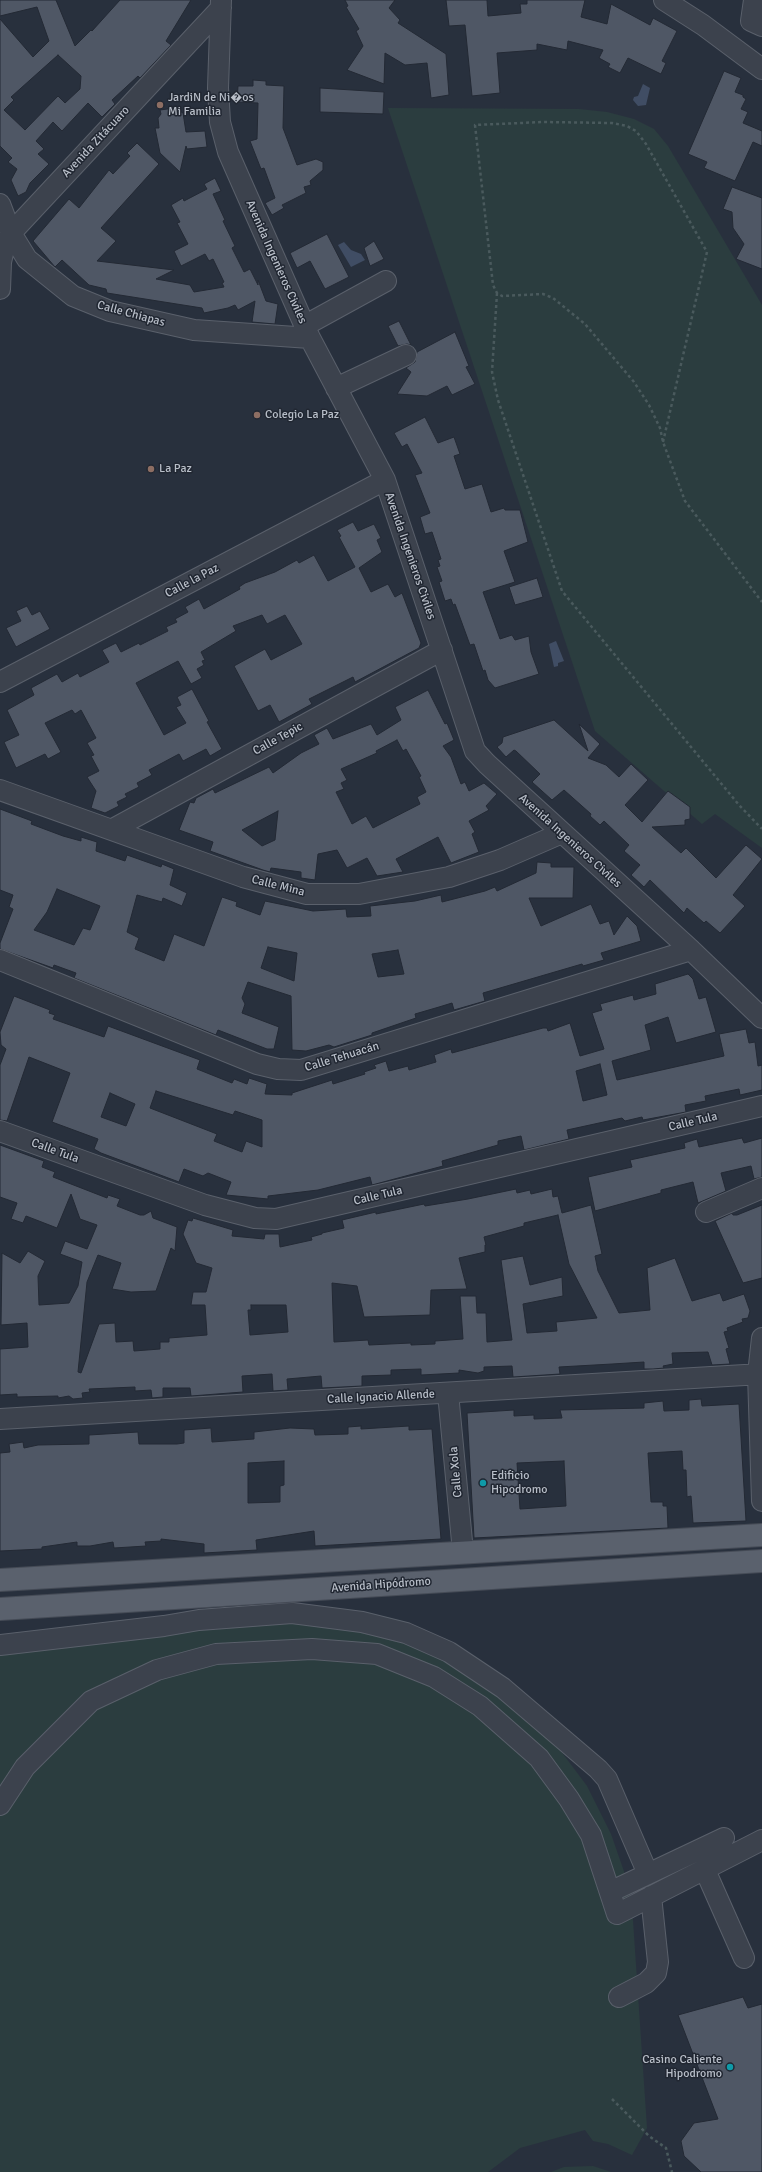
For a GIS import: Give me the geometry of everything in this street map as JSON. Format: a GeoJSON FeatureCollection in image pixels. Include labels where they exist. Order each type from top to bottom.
{"type":"FeatureCollection","features":[{"type":"Feature","properties":{"kind":"main road"},"geometry":{"type":"LineString","coordinates":[[0,1580],[762,1535]]}},
{"type":"Feature","properties":{"kind":"main road","name":"Avenida Hipódromo"},"geometry":{"type":"LineString","coordinates":[[0,1609],[762,1561]]}},
{"type":"Feature","properties":{"kind":"street"},"geometry":{"type":"LineString","coordinates":[[664,0],[703,25],[762,69]]}},
{"type":"Feature","properties":{"kind":"street"},"geometry":{"type":"LineString","coordinates":[[738,52],[757,24],[754,0]]}},
{"type":"Feature","properties":{"kind":"street","name":"Avenida Zitácuaro"},"geometry":{"type":"LineString","coordinates":[[0,289],[1,262],[4,249],[11,233],[221,4]]}},
{"type":"Feature","properties":{"kind":"street","name":"Avenida Ingenieros Civiles"},"geometry":{"type":"LineString","coordinates":[[221,4],[218,88],[220,122],[228,152],[307,332],[384,480],[476,751],[487,764],[562,833],[759,1011]]}},
{"type":"Feature","properties":{"kind":"street","name":"Calle Chiapas"},"geometry":{"type":"LineString","coordinates":[[0,204],[11,233],[27,259],[47,277],[73,296],[110,311],[194,330],[307,332]]}},
{"type":"Feature","properties":{"kind":"street"},"geometry":{"type":"LineString","coordinates":[[307,332],[386,281]]}},
{"type":"Feature","properties":{"kind":"street"},"geometry":{"type":"LineString","coordinates":[[336,388],[406,355]]}},
{"type":"Feature","properties":{"kind":"street","name":"Calle la Paz"},"geometry":{"type":"LineString","coordinates":[[0,682],[384,480]]}},
{"type":"Feature","properties":{"kind":"street","name":"Calle Tepic"},"geometry":{"type":"LineString","coordinates":[[113,829],[442,650]]}},
{"type":"Feature","properties":{"kind":"street","name":"Calle Mina"},"geometry":{"type":"LineString","coordinates":[[0,790],[113,829],[243,877],[307,894],[359,894],[449,877],[500,860],[562,833]]}},
{"type":"Feature","properties":{"kind":"street","name":"Calle Tehuacán"},"geometry":{"type":"LineString","coordinates":[[0,960],[256,1064],[278,1070],[301,1070],[691,950]]}},
{"type":"Feature","properties":{"kind":"street","name":"Calle Tula"},"geometry":{"type":"LineString","coordinates":[[0,1131],[205,1205],[255,1218],[276,1219],[762,1106]]}},
{"type":"Feature","properties":{"kind":"street"},"geometry":{"type":"LineString","coordinates":[[706,1212],[762,1188]]}},
{"type":"Feature","properties":{"kind":"street"},"geometry":{"type":"LineString","coordinates":[[762,1338],[760,1374],[762,1501]]}},
{"type":"Feature","properties":{"kind":"street","name":"Calle Ignacio Allende"},"geometry":{"type":"LineString","coordinates":[[0,1419],[760,1374]]}},
{"type":"Feature","properties":{"kind":"street","name":"Calle Xola"},"geometry":{"type":"LineString","coordinates":[[448,1393],[463,1552]]}},
{"type":"Feature","properties":{"kind":"street"},"geometry":{"type":"LineString","coordinates":[[0,1645],[164,1626],[199,1620],[292,1613],[362,1622],[406,1633],[449,1652],[504,1688],[598,1769],[607,1779],[648,1874]]}},
{"type":"Feature","properties":{"kind":"street"},"geometry":{"type":"LineString","coordinates":[[0,1805],[25,1767],[91,1701],[157,1670],[216,1654],[312,1648],[377,1654],[440,1681],[480,1706],[540,1758],[569,1799],[591,1835],[617,1914],[762,1840]]}},
{"type":"Feature","properties":{"kind":"street"},"geometry":{"type":"LineString","coordinates":[[610,1892],[724,1838]]}},
{"type":"Feature","properties":{"kind":"street"},"geometry":{"type":"LineString","coordinates":[[705,1870],[744,1958]]}},
{"type":"Feature","properties":{"kind":"street"},"geometry":{"type":"LineString","coordinates":[[619,1998],[646,1983],[656,1973],[658,1962],[651,1896]]}},
{"type":"Feature","properties":{"kind":"path"},"geometry":{"type":"LineString","coordinates":[[663,442],[706,252],[646,144],[636,131],[627,126],[612,123],[543,122],[475,125],[492,285],[497,293],[502,296],[543,294],[553,298],[585,324],[634,382],[649,405],[660,428],[663,442],[685,501],[762,602]]}},
{"type":"Feature","properties":{"kind":"path"},"geometry":{"type":"LineString","coordinates":[[497,293],[492,372],[498,400],[562,591],[739,805],[762,829]]}},
{"type":"Feature","properties":{"kind":"path"},"geometry":{"type":"LineString","coordinates":[[612,2099],[649,2136],[666,2148],[672,2172]]}},
{"type":"Feature","properties":{"kind":"shaded area"},"geometry":{"type":"Polygon","coordinates":[[[388,108],[579,109],[607,112],[634,119],[654,129],[668,146],[762,305],[762,848],[715,814],[702,824],[595,731],[388,108]]]}},
{"type":"Feature","properties":{"kind":"shaded area"},"geometry":{"type":"Polygon","coordinates":[[[208,1617],[210,1630],[274,1623],[329,1625],[379,1634],[417,1648],[449,1662],[502,1697],[560,1750],[587,1786],[611,1834],[628,1883],[632,1906],[647,2128],[632,2155],[608,2144],[593,2141],[585,2130],[520,2148],[488,2172],[0,2172],[0,1643],[208,1617]]]}},
{"type":"Feature","properties":{"kind":"shaded area"},"geometry":{"type":"Polygon","coordinates":[[[593,2166],[611,2172],[551,2172],[564,2167],[593,2166]]]}},
{"type":"Feature","properties":{"kind":"water"},"geometry":{"type":"Polygon","coordinates":[[[643,84],[650,88],[646,105],[638,106],[633,100],[634,97],[638,96],[643,84]]]}},
{"type":"Feature","properties":{"kind":"water"},"geometry":{"type":"Polygon","coordinates":[[[344,242],[351,250],[361,254],[365,260],[351,267],[338,245],[344,242]]]}},
{"type":"Feature","properties":{"kind":"water"},"geometry":{"type":"Polygon","coordinates":[[[556,641],[564,661],[558,663],[558,666],[554,667],[549,644],[556,641]]]}},
{"type":"Feature","properties":{"kind":"building"},"geometry":{"type":"Polygon","coordinates":[[[0,0],[56,0],[75,46],[91,30],[92,31],[120,0],[191,0],[166,41],[171,45],[140,78],[138,76],[112,100],[115,104],[102,117],[88,103],[62,131],[53,122],[36,141],[44,149],[38,154],[49,164],[30,183],[26,192],[18,196],[11,180],[17,169],[8,162],[12,158],[0,146],[0,19],[33,57],[49,41],[37,7],[0,16],[0,0]],[[58,55],[11,97],[14,100],[4,110],[25,130],[58,96],[65,103],[80,89],[81,76],[58,55]]]}},
{"type":"Feature","properties":{"kind":"building"},"geometry":{"type":"Polygon","coordinates":[[[345,0],[395,0],[389,8],[400,20],[398,23],[446,54],[449,95],[431,98],[427,63],[405,65],[385,53],[384,84],[347,70],[363,46],[356,31],[359,29],[346,7],[348,6],[345,0]]]}},
{"type":"Feature","properties":{"kind":"building"},"geometry":{"type":"Polygon","coordinates":[[[446,0],[487,0],[488,16],[521,13],[520,4],[527,4],[527,0],[585,0],[581,17],[607,24],[611,4],[650,25],[653,18],[677,31],[662,61],[666,63],[661,74],[628,58],[620,73],[608,67],[610,64],[599,58],[603,50],[568,41],[567,50],[537,44],[537,50],[497,53],[500,93],[472,96],[465,25],[449,26],[446,0]]]}},
{"type":"Feature","properties":{"kind":"building"},"geometry":{"type":"Polygon","coordinates":[[[724,71],[741,78],[735,92],[743,95],[746,99],[741,109],[748,112],[743,123],[762,131],[762,146],[753,142],[735,181],[704,168],[707,162],[688,154],[724,71]]]}},
{"type":"Feature","properties":{"kind":"building"},"geometry":{"type":"Polygon","coordinates":[[[253,80],[266,81],[266,85],[284,86],[283,128],[297,165],[316,159],[323,162],[323,170],[310,181],[311,185],[304,187],[306,193],[282,205],[284,208],[272,215],[265,203],[275,198],[264,168],[261,169],[250,141],[257,139],[258,103],[237,102],[238,86],[253,86],[253,80]]]}},
{"type":"Feature","properties":{"kind":"building"},"geometry":{"type":"Polygon","coordinates":[[[320,88],[384,92],[383,114],[320,112],[320,88]]]}},
{"type":"Feature","properties":{"kind":"building"},"geometry":{"type":"Polygon","coordinates":[[[175,108],[183,113],[186,132],[205,131],[207,147],[187,149],[186,146],[180,172],[160,153],[155,128],[159,128],[158,118],[161,114],[160,110],[175,108]]]}},
{"type":"Feature","properties":{"kind":"building"},"geometry":{"type":"Polygon","coordinates":[[[137,143],[159,164],[101,228],[116,241],[97,261],[174,270],[156,279],[190,285],[194,292],[224,287],[222,283],[224,282],[213,259],[209,261],[205,254],[181,266],[174,251],[188,244],[177,223],[180,222],[171,205],[183,198],[184,201],[207,189],[204,184],[215,178],[221,191],[213,194],[225,220],[223,221],[235,246],[232,248],[244,272],[250,269],[258,285],[258,280],[266,301],[278,304],[275,324],[252,322],[255,301],[238,310],[235,305],[204,313],[202,308],[107,293],[106,289],[89,285],[62,260],[55,267],[33,241],[69,199],[79,208],[109,170],[113,174],[130,156],[127,153],[137,143]]]}},
{"type":"Feature","properties":{"kind":"building"},"geometry":{"type":"Polygon","coordinates":[[[732,187],[762,198],[762,269],[736,259],[744,244],[733,228],[732,212],[723,209],[732,187]]]}},
{"type":"Feature","properties":{"kind":"building"},"geometry":{"type":"Polygon","coordinates":[[[327,234],[349,277],[325,289],[310,261],[297,268],[290,253],[327,234]]]}},
{"type":"Feature","properties":{"kind":"building"},"geometry":{"type":"Polygon","coordinates":[[[374,241],[384,259],[370,266],[364,248],[374,241]]]}},
{"type":"Feature","properties":{"kind":"building"},"geometry":{"type":"Polygon","coordinates":[[[399,321],[411,345],[407,344],[398,346],[388,326],[399,321]]]}},
{"type":"Feature","properties":{"kind":"building"},"geometry":{"type":"Polygon","coordinates":[[[455,332],[469,366],[466,367],[475,384],[452,395],[447,386],[427,396],[397,394],[411,372],[406,368],[415,362],[417,352],[455,332]]]}},
{"type":"Feature","properties":{"kind":"building"},"geometry":{"type":"Polygon","coordinates":[[[425,417],[438,443],[454,437],[460,454],[454,456],[465,489],[482,484],[491,512],[504,508],[505,510],[520,510],[528,542],[504,551],[515,582],[483,592],[500,639],[512,635],[515,640],[529,636],[531,652],[539,674],[495,688],[488,680],[485,670],[483,671],[474,644],[470,645],[455,604],[453,605],[451,599],[445,601],[439,582],[442,581],[437,567],[440,566],[438,560],[441,559],[432,532],[425,534],[420,517],[430,513],[415,475],[422,473],[407,444],[402,447],[394,433],[425,417]]]}},
{"type":"Feature","properties":{"kind":"building"},"geometry":{"type":"Polygon","coordinates":[[[353,522],[358,531],[374,524],[381,538],[377,540],[382,552],[359,568],[371,592],[388,584],[395,597],[402,593],[421,643],[419,648],[355,682],[353,677],[309,699],[312,704],[279,722],[270,705],[258,711],[234,666],[265,649],[271,660],[302,644],[285,615],[267,624],[262,615],[233,626],[236,631],[201,652],[205,660],[202,661],[204,665],[197,669],[202,678],[191,684],[178,661],[136,683],[164,735],[186,723],[176,707],[181,705],[177,697],[192,689],[209,721],[207,722],[222,749],[210,756],[206,749],[183,761],[179,754],[149,770],[152,775],[137,783],[139,787],[125,794],[127,797],[117,802],[119,806],[105,813],[91,808],[96,791],[87,777],[99,771],[91,756],[94,755],[87,743],[96,738],[81,710],[75,714],[72,710],[45,723],[61,752],[48,759],[45,754],[16,768],[4,742],[19,735],[7,710],[34,695],[31,688],[57,674],[62,682],[78,673],[80,677],[109,662],[102,650],[116,643],[121,652],[139,643],[140,645],[168,631],[166,627],[177,622],[175,619],[188,612],[185,607],[199,599],[204,609],[240,589],[239,587],[245,583],[275,572],[297,560],[299,563],[314,555],[328,581],[355,567],[339,537],[341,536],[337,530],[353,522]]]}},
{"type":"Feature","properties":{"kind":"building"},"geometry":{"type":"Polygon","coordinates":[[[537,578],[543,597],[515,605],[509,587],[537,578]]]}},
{"type":"Feature","properties":{"kind":"building"},"geometry":{"type":"Polygon","coordinates":[[[27,606],[32,615],[40,611],[50,629],[16,647],[6,628],[21,621],[16,611],[27,606]]]}},
{"type":"Feature","properties":{"kind":"building"},"geometry":{"type":"Polygon","coordinates":[[[428,690],[445,724],[447,723],[454,740],[443,746],[451,757],[461,784],[465,782],[469,791],[484,783],[497,794],[486,806],[489,810],[469,821],[475,832],[472,834],[479,852],[451,863],[438,837],[396,859],[403,872],[377,876],[367,858],[347,868],[337,850],[318,854],[315,880],[301,878],[301,872],[271,868],[270,872],[210,851],[213,842],[179,830],[190,802],[194,803],[196,798],[213,789],[215,793],[269,767],[273,773],[301,753],[319,744],[314,735],[327,728],[333,739],[371,724],[377,735],[401,720],[395,707],[428,690]],[[397,740],[376,751],[377,753],[341,769],[347,780],[341,783],[344,789],[336,792],[352,824],[366,816],[373,828],[420,804],[417,797],[426,792],[419,777],[421,776],[406,749],[403,751],[397,740]],[[278,811],[242,830],[262,846],[275,840],[278,811]]]}},
{"type":"Feature","properties":{"kind":"building"},"geometry":{"type":"Polygon","coordinates":[[[554,720],[588,751],[579,724],[600,744],[588,758],[606,765],[619,777],[631,764],[648,780],[625,805],[642,822],[668,791],[690,807],[690,819],[685,820],[685,825],[652,827],[681,853],[686,848],[716,878],[746,845],[762,859],[733,895],[745,906],[720,933],[706,921],[704,923],[687,908],[684,913],[650,880],[644,887],[631,875],[640,865],[624,851],[629,845],[604,821],[600,825],[590,816],[591,814],[564,790],[552,800],[532,782],[540,774],[516,751],[514,750],[506,757],[497,747],[502,743],[503,737],[554,720]]]}},
{"type":"Feature","properties":{"kind":"building"},"geometry":{"type":"Polygon","coordinates":[[[0,809],[32,821],[31,824],[63,836],[81,841],[81,837],[97,842],[96,851],[125,861],[127,855],[161,867],[162,864],[174,869],[170,885],[187,893],[182,906],[163,898],[162,902],[137,895],[127,932],[139,938],[135,949],[164,961],[174,934],[204,946],[222,897],[237,902],[236,906],[260,915],[265,901],[313,911],[346,909],[347,917],[371,916],[370,906],[415,901],[441,895],[442,902],[495,887],[497,891],[536,873],[537,862],[551,863],[551,867],[574,867],[573,898],[529,898],[541,926],[591,904],[600,924],[609,921],[614,935],[627,916],[637,926],[641,941],[601,953],[604,960],[583,966],[582,964],[483,993],[485,1001],[454,1010],[452,1003],[415,1014],[416,1018],[372,1033],[372,1035],[334,1047],[329,1045],[306,1051],[292,1050],[291,996],[248,982],[242,998],[245,1004],[242,1013],[279,1027],[274,1049],[267,1049],[218,1030],[216,1035],[74,978],[76,973],[54,965],[53,968],[0,949],[0,943],[13,909],[9,907],[13,895],[0,890],[0,809]],[[57,889],[47,912],[34,930],[74,945],[83,928],[90,930],[100,906],[57,889]],[[268,947],[261,968],[294,981],[297,953],[268,947]],[[398,950],[372,954],[378,977],[404,974],[398,950]]]}},
{"type":"Feature","properties":{"kind":"building"},"geometry":{"type":"Polygon","coordinates":[[[688,974],[693,979],[699,999],[706,997],[716,1032],[676,1043],[668,1017],[645,1025],[651,1050],[612,1061],[617,1080],[724,1056],[719,1034],[746,1029],[749,1043],[755,1042],[758,1066],[762,1065],[762,1090],[740,1095],[739,1089],[705,1096],[706,1101],[685,1105],[686,1112],[643,1120],[642,1117],[625,1121],[622,1118],[567,1130],[569,1139],[524,1150],[521,1136],[498,1141],[498,1145],[442,1161],[443,1166],[372,1185],[370,1177],[318,1190],[268,1196],[268,1199],[226,1195],[231,1182],[208,1173],[203,1176],[184,1169],[179,1182],[94,1149],[98,1139],[52,1122],[70,1073],[29,1057],[7,1121],[0,1120],[0,1065],[6,1049],[1,1045],[0,1032],[14,996],[50,1010],[49,1013],[55,1015],[53,1019],[104,1037],[108,1026],[200,1060],[197,1069],[232,1083],[234,1079],[247,1084],[249,1078],[267,1084],[265,1094],[292,1095],[292,1093],[332,1080],[333,1084],[365,1074],[364,1072],[376,1068],[374,1065],[386,1061],[389,1071],[408,1066],[409,1070],[436,1062],[434,1055],[451,1049],[452,1053],[543,1028],[547,1028],[548,1031],[570,1023],[580,1056],[604,1049],[592,1013],[602,1010],[600,1004],[633,995],[634,1000],[656,994],[655,984],[688,974]],[[600,1064],[576,1071],[583,1101],[607,1095],[600,1064]],[[156,1091],[150,1108],[217,1134],[214,1141],[242,1152],[246,1141],[262,1147],[262,1120],[235,1111],[233,1115],[156,1091]],[[110,1093],[101,1117],[126,1126],[135,1104],[110,1093]]]}},
{"type":"Feature","properties":{"kind":"building"},"geometry":{"type":"Polygon","coordinates":[[[742,1138],[744,1143],[762,1138],[762,1177],[754,1179],[751,1166],[721,1173],[726,1191],[698,1203],[693,1182],[661,1190],[661,1193],[595,1211],[588,1177],[632,1167],[630,1160],[685,1148],[684,1143],[697,1139],[699,1147],[742,1138]]]}},
{"type":"Feature","properties":{"kind":"building"},"geometry":{"type":"Polygon","coordinates":[[[0,1145],[44,1161],[42,1167],[55,1172],[53,1177],[107,1198],[108,1195],[120,1199],[117,1206],[140,1215],[144,1215],[151,1211],[153,1218],[177,1227],[175,1251],[171,1248],[156,1291],[131,1292],[112,1289],[121,1263],[98,1255],[87,1282],[78,1372],[81,1373],[99,1324],[115,1323],[116,1342],[133,1341],[134,1351],[160,1349],[160,1342],[169,1342],[169,1338],[207,1335],[205,1305],[191,1305],[193,1292],[206,1292],[212,1268],[196,1263],[183,1234],[188,1220],[192,1221],[193,1218],[233,1230],[232,1236],[264,1239],[265,1234],[279,1234],[280,1247],[312,1240],[311,1237],[344,1228],[342,1220],[376,1212],[376,1214],[424,1204],[425,1206],[468,1199],[516,1189],[517,1193],[530,1190],[531,1194],[552,1189],[553,1197],[558,1196],[562,1213],[591,1205],[602,1254],[595,1256],[598,1271],[619,1313],[650,1310],[647,1268],[675,1258],[692,1301],[720,1293],[723,1301],[744,1294],[750,1311],[748,1318],[742,1319],[743,1322],[727,1328],[728,1331],[724,1332],[729,1348],[726,1349],[730,1364],[712,1365],[708,1352],[672,1353],[673,1364],[663,1366],[664,1368],[653,1369],[644,1369],[644,1362],[559,1367],[560,1374],[513,1377],[512,1366],[484,1367],[484,1371],[478,1373],[459,1370],[459,1373],[421,1375],[421,1369],[391,1370],[391,1375],[362,1376],[362,1386],[322,1388],[321,1376],[287,1379],[288,1390],[273,1391],[272,1374],[242,1376],[243,1392],[191,1396],[190,1388],[163,1388],[163,1397],[152,1398],[151,1390],[135,1391],[135,1387],[89,1389],[90,1392],[82,1393],[83,1398],[73,1399],[69,1396],[58,1398],[58,1396],[17,1397],[17,1394],[0,1395],[0,1349],[28,1347],[27,1323],[1,1325],[2,1253],[20,1263],[28,1251],[45,1261],[38,1276],[39,1305],[69,1303],[78,1286],[82,1262],[60,1254],[65,1241],[87,1249],[97,1225],[80,1219],[71,1194],[57,1228],[26,1216],[23,1223],[11,1219],[17,1203],[0,1197],[0,1145]],[[558,1215],[524,1223],[524,1226],[484,1237],[486,1245],[485,1252],[459,1258],[467,1289],[431,1290],[430,1315],[364,1317],[357,1286],[332,1283],[334,1342],[368,1340],[369,1345],[411,1343],[411,1345],[435,1344],[435,1341],[463,1339],[460,1296],[476,1296],[477,1313],[486,1313],[487,1342],[512,1340],[501,1260],[523,1256],[530,1285],[562,1277],[563,1296],[523,1304],[527,1333],[557,1331],[556,1322],[597,1318],[569,1264],[558,1215]],[[251,1305],[251,1310],[248,1310],[250,1335],[288,1332],[286,1305],[251,1305]]]}},
{"type":"Feature","properties":{"kind":"building"},"geometry":{"type":"Polygon","coordinates":[[[762,1205],[762,1278],[743,1283],[715,1221],[732,1213],[733,1215],[737,1215],[762,1205]]]}},
{"type":"Feature","properties":{"kind":"building"},"geometry":{"type":"Polygon","coordinates":[[[701,1399],[702,1406],[739,1404],[746,1521],[693,1523],[691,1496],[687,1497],[686,1470],[683,1470],[682,1451],[648,1453],[651,1502],[663,1502],[663,1506],[667,1506],[668,1528],[474,1538],[467,1413],[514,1410],[514,1416],[534,1415],[534,1419],[562,1418],[560,1410],[644,1408],[644,1403],[663,1401],[664,1411],[689,1410],[689,1400],[701,1399]],[[564,1461],[517,1463],[520,1509],[566,1506],[564,1461]]]}},
{"type":"Feature","properties":{"kind":"building"},"geometry":{"type":"Polygon","coordinates":[[[361,1426],[361,1429],[409,1426],[409,1430],[432,1429],[441,1539],[315,1546],[314,1531],[256,1540],[257,1550],[204,1553],[204,1544],[161,1539],[161,1541],[145,1542],[146,1546],[114,1548],[113,1542],[90,1546],[77,1546],[77,1542],[42,1547],[42,1549],[0,1551],[0,1453],[10,1452],[9,1444],[23,1442],[24,1448],[38,1445],[89,1444],[89,1435],[138,1432],[139,1444],[177,1444],[184,1443],[184,1430],[211,1428],[212,1442],[254,1439],[254,1432],[290,1428],[314,1429],[315,1435],[348,1434],[348,1427],[361,1426]],[[284,1461],[248,1463],[248,1503],[280,1502],[280,1486],[284,1485],[284,1461]]]}},
{"type":"Feature","properties":{"kind":"building","name":"Casino Caliente Hipodromo"},"geometry":{"type":"Polygon","coordinates":[[[743,1997],[748,2008],[762,2004],[762,2172],[701,2172],[684,2156],[681,2141],[694,2123],[718,2119],[678,2015],[743,1997]]]}},
{"type":"Feature","properties":{"kind":"place","name":"JardiN de Ni�os Mi Familia"},"geometry":{"type":"Point","coordinates":[160,105]}},
{"type":"Feature","properties":{"kind":"place","name":"Colegio La Paz"},"geometry":{"type":"Point","coordinates":[257,415]}},
{"type":"Feature","properties":{"kind":"place","name":"La Paz"},"geometry":{"type":"Point","coordinates":[151,469]}},
{"type":"Feature","properties":{"kind":"place","name":"Edificio Hipodromo"},"geometry":{"type":"Point","coordinates":[483,1483]}},
{"type":"Feature","properties":{"kind":"place","name":"Casino Caliente Hipodromo"},"geometry":{"type":"Point","coordinates":[730,2067]}}]}
